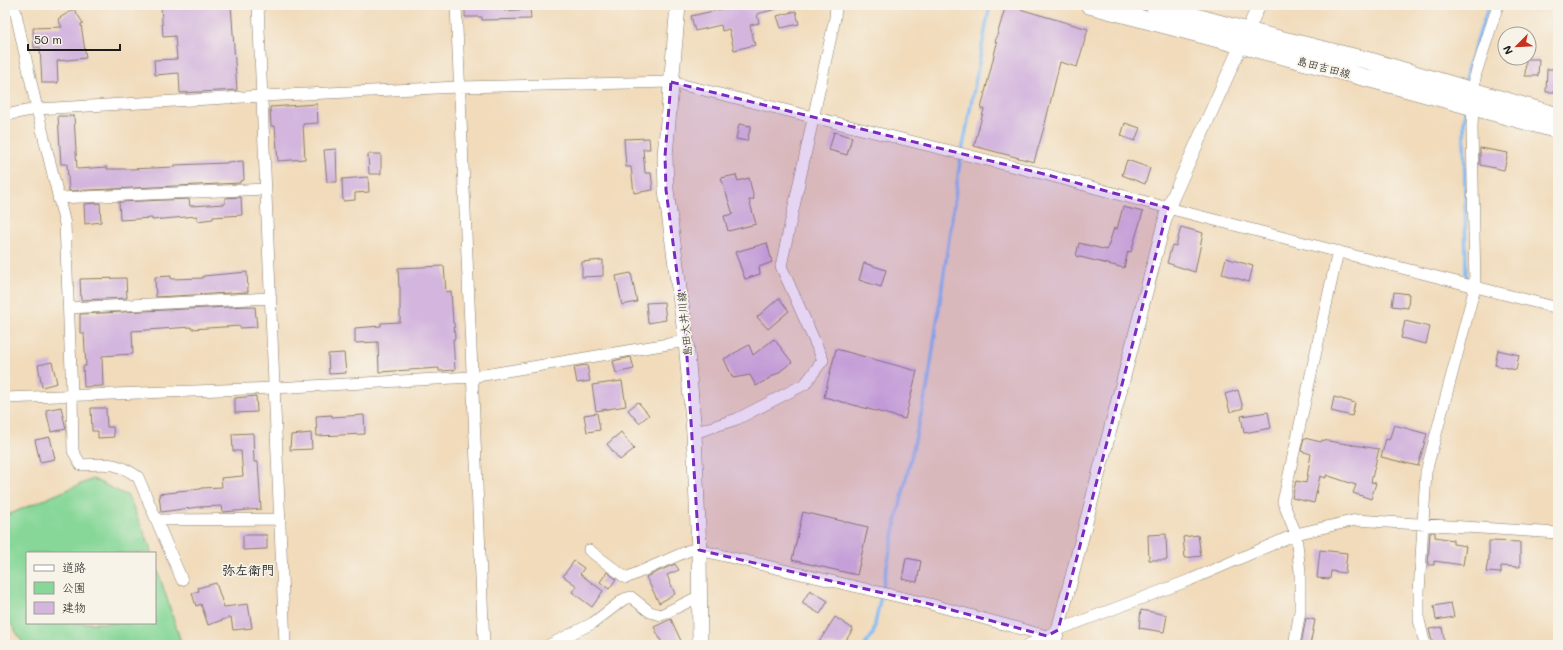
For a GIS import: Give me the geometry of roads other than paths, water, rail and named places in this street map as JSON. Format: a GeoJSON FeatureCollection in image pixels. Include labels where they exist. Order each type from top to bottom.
{"type":"FeatureCollection","features":[{"type":"Feature","properties":{"kind":"main road","name":"島田大井川線"},"geometry":{"type":"LineString","coordinates":[[678,5],[665,156],[666,190],[686,341],[694,433],[699,550],[700,645]]}},
{"type":"Feature","properties":{"kind":"main road","name":"島田吉田線"},"geometry":{"type":"LineString","coordinates":[[1089,5],[1244,38],[1370,61],[1558,130]]}},
{"type":"Feature","properties":{"kind":"main road","name":"島田吉田線"},"geometry":{"type":"LineString","coordinates":[[1153,5],[1244,38]]}},
{"type":"Feature","properties":{"kind":"main road","name":"島田吉田線"},"geometry":{"type":"LineString","coordinates":[[1473,99],[1558,116]]}},
{"type":"Feature","properties":{"kind":"street"},"geometry":{"type":"LineString","coordinates":[[14,5],[36,109],[64,224],[72,394],[73,451],[81,465],[111,464],[125,468],[138,477],[182,580]]}},
{"type":"Feature","properties":{"kind":"street"},"geometry":{"type":"LineString","coordinates":[[258,5],[285,645]]}},
{"type":"Feature","properties":{"kind":"street"},"geometry":{"type":"LineString","coordinates":[[456,5],[484,645]]}},
{"type":"Feature","properties":{"kind":"street"},"geometry":{"type":"LineString","coordinates":[[694,433],[737,418],[805,384],[823,360],[782,266],[836,5]]}},
{"type":"Feature","properties":{"kind":"street"},"geometry":{"type":"LineString","coordinates":[[1053,637],[1168,208],[1259,5]]}},
{"type":"Feature","properties":{"kind":"street"},"geometry":{"type":"LineString","coordinates":[[1425,645],[1419,620],[1419,613],[1422,524],[1426,472],[1475,286],[1472,127],[1473,99],[1476,73],[1498,5]]}},
{"type":"Feature","properties":{"kind":"street"},"geometry":{"type":"LineString","coordinates":[[5,115],[36,109],[262,96],[459,87],[671,82],[1048,175],[1168,208],[1558,308]]}},
{"type":"Feature","properties":{"kind":"street"},"geometry":{"type":"LineString","coordinates":[[58,198],[266,189]]}},
{"type":"Feature","properties":{"kind":"street"},"geometry":{"type":"LineString","coordinates":[[1294,645],[1300,611],[1300,572],[1296,534],[1283,502],[1338,251]]}},
{"type":"Feature","properties":{"kind":"street"},"geometry":{"type":"LineString","coordinates":[[68,308],[271,298]]}},
{"type":"Feature","properties":{"kind":"street"},"geometry":{"type":"LineString","coordinates":[[5,398],[72,394],[274,388],[472,377],[686,341]]}},
{"type":"Feature","properties":{"kind":"street"},"geometry":{"type":"LineString","coordinates":[[157,520],[280,519]]}},
{"type":"Feature","properties":{"kind":"street"},"geometry":{"type":"LineString","coordinates":[[1028,645],[1053,637],[1296,534],[1356,520],[1558,533]]}},
{"type":"Feature","properties":{"kind":"street"},"geometry":{"type":"LineString","coordinates":[[589,550],[626,578],[690,550],[699,550],[930,604],[1053,637]]}},
{"type":"Feature","properties":{"kind":"street"},"geometry":{"type":"LineString","coordinates":[[549,645],[593,623],[624,599],[631,597],[650,612],[660,615],[700,596]]}},
{"type":"Feature","properties":{"kind":"waterway"},"geometry":{"type":"LineString","coordinates":[[865,645],[873,634],[896,522],[928,384],[960,162],[990,5]]}},
{"type":"Feature","properties":{"kind":"waterway"},"geometry":{"type":"LineString","coordinates":[[1466,85],[1467,70],[1489,5]]}},
{"type":"Feature","properties":{"kind":"waterway"},"geometry":{"type":"LineString","coordinates":[[1465,109],[1466,278]]}},
{"type":"Feature","properties":{"kind":"district","name":"弥左衛門"},"geometry":{"type":"Point","coordinates":[248,569]}}]}
